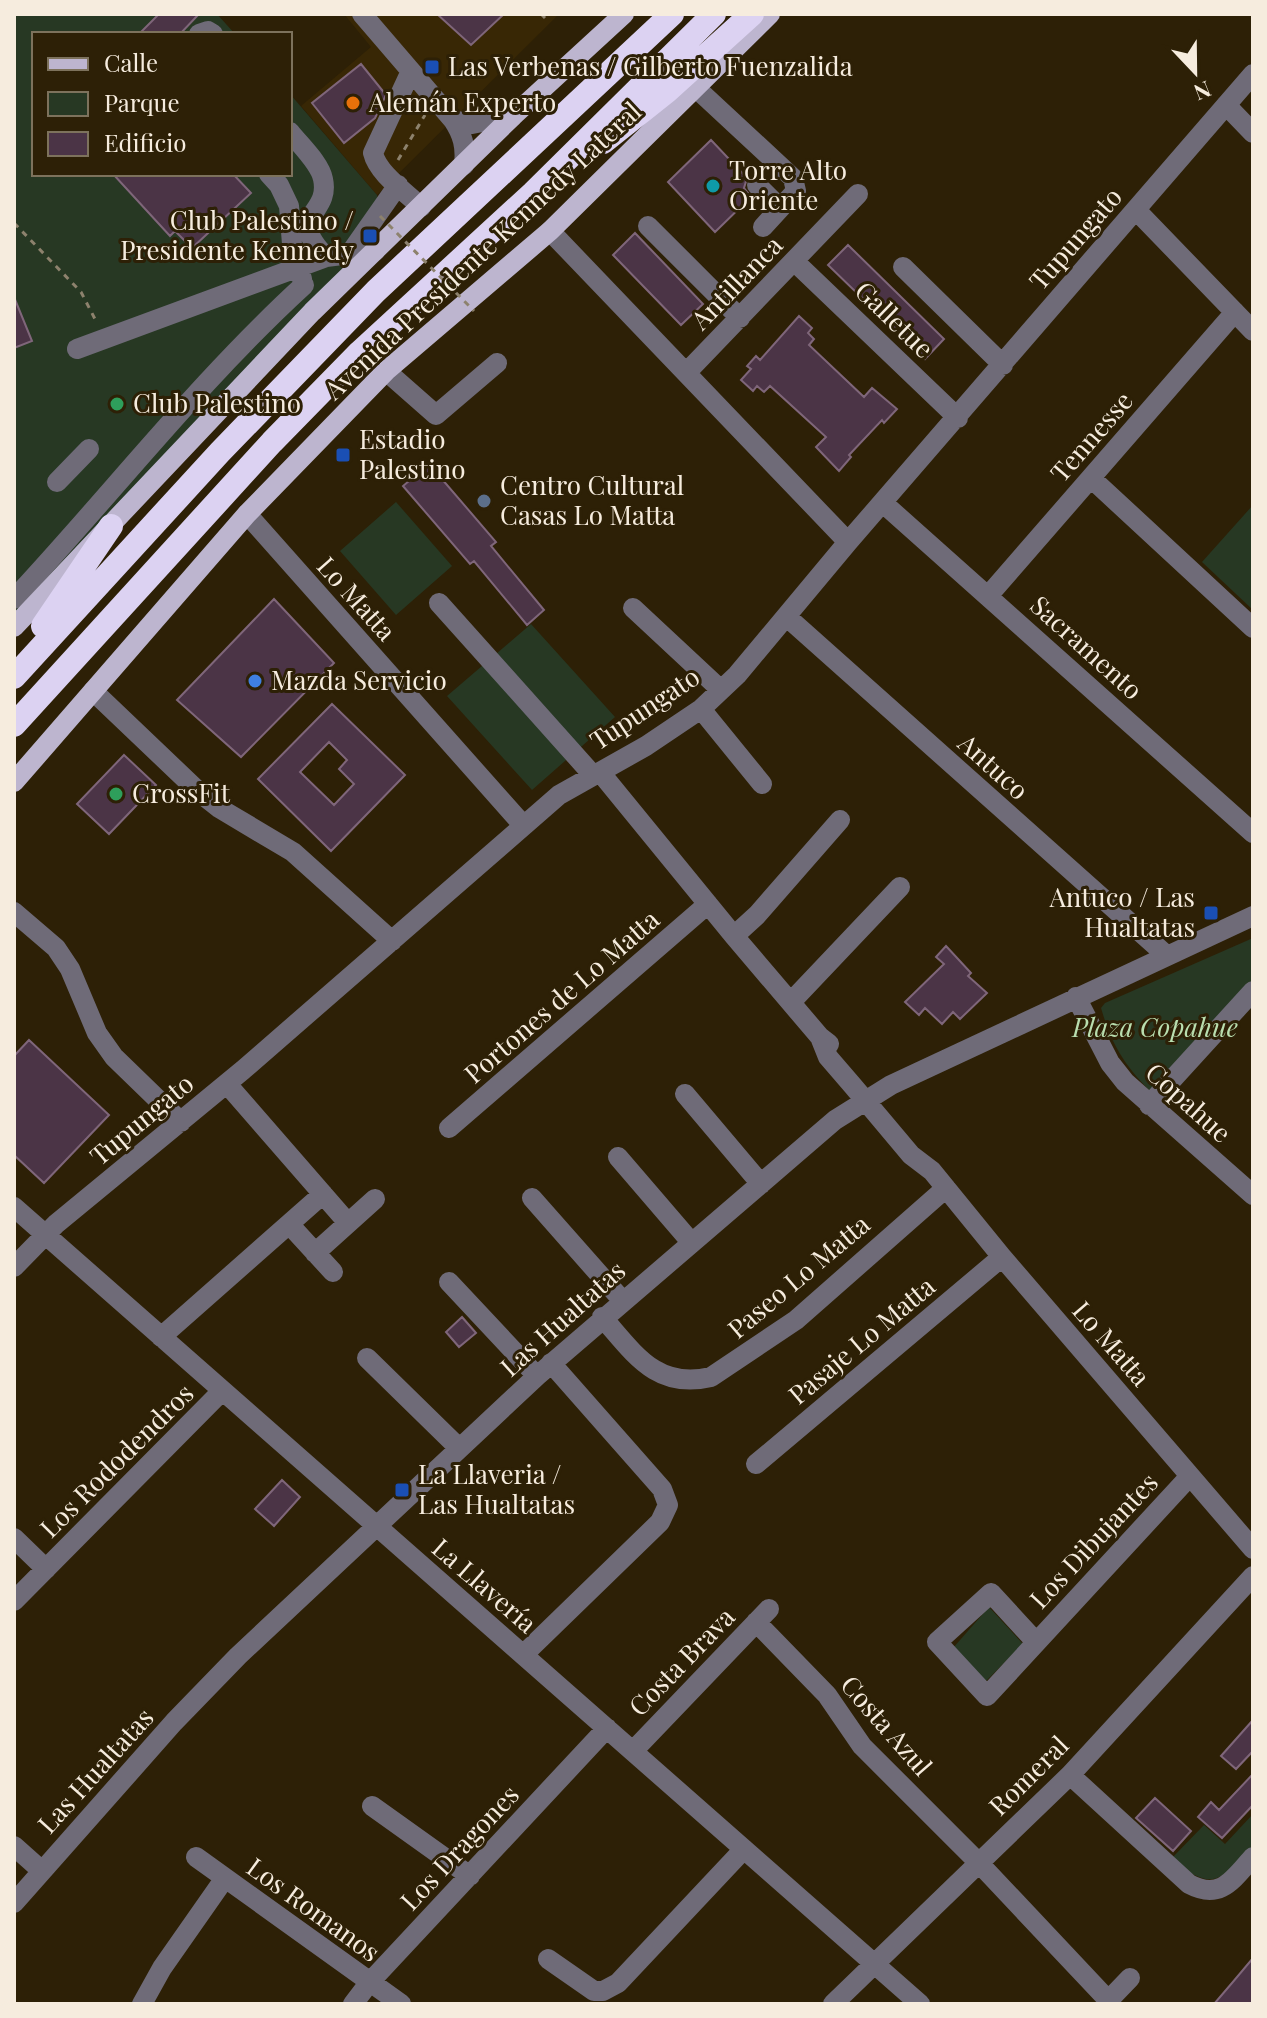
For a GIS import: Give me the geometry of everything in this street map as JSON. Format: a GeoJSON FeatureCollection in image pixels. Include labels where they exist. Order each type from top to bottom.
{"type":"FeatureCollection","features":[{"type":"Feature","properties":{"kind":"highway"},"geometry":{"type":"LineString","coordinates":[[14,677],[220,452],[376,291],[672,14]]}},
{"type":"Feature","properties":{"kind":"highway"},"geometry":{"type":"LineString","coordinates":[[14,725],[272,442],[360,352],[533,193],[714,14]]}},
{"type":"Feature","properties":{"kind":"highway"},"geometry":{"type":"LineString","coordinates":[[533,193],[638,114],[752,14]]}},
{"type":"Feature","properties":{"kind":"highway"},"geometry":{"type":"LineString","coordinates":[[14,669],[111,526]]}},
{"type":"Feature","properties":{"kind":"main road"},"geometry":{"type":"LineString","coordinates":[[14,627],[312,312],[513,116],[624,14]]}},
{"type":"Feature","properties":{"kind":"main road","name":"Avenida Presidente Kennedy Lateral"},"geometry":{"type":"LineString","coordinates":[[14,782],[247,514],[386,371],[550,231],[770,14]]}},
{"type":"Feature","properties":{"kind":"street"},"geometry":{"type":"LineString","coordinates":[[362,14],[453,120],[464,141],[464,165]]}},
{"type":"Feature","properties":{"kind":"street"},"geometry":{"type":"LineString","coordinates":[[596,41],[606,14]]}},
{"type":"Feature","properties":{"kind":"street"},"geometry":{"type":"LineString","coordinates":[[411,71],[374,147],[375,160],[421,207]]}},
{"type":"Feature","properties":{"kind":"street","name":"Tupungato"},"geometry":{"type":"LineString","coordinates":[[14,1267],[45,1235],[227,1084],[559,795],[646,746],[701,709],[721,690],[1253,74]]}},
{"type":"Feature","properties":{"kind":"street"},"geometry":{"type":"LineString","coordinates":[[696,88],[793,178],[796,191],[763,227]]}},
{"type":"Feature","properties":{"kind":"street"},"geometry":{"type":"LineString","coordinates":[[1226,105],[1253,133]]}},
{"type":"Feature","properties":{"kind":"street"},"geometry":{"type":"LineString","coordinates":[[453,120],[472,124],[513,116]]}},
{"type":"Feature","properties":{"kind":"street"},"geometry":{"type":"LineString","coordinates":[[292,135],[323,174],[325,191],[308,221],[308,231],[310,241],[326,257]]}},
{"type":"Feature","properties":{"kind":"street"},"geometry":{"type":"LineString","coordinates":[[271,176],[289,206],[292,244],[312,312]]}},
{"type":"Feature","properties":{"kind":"street"},"geometry":{"type":"LineString","coordinates":[[351,252],[393,180]]}},
{"type":"Feature","properties":{"kind":"street"},"geometry":{"type":"LineString","coordinates":[[757,185],[780,208]]}},
{"type":"Feature","properties":{"kind":"street","name":"Antillanca"},"geometry":{"type":"LineString","coordinates":[[686,373],[858,194]]}},
{"type":"Feature","properties":{"kind":"street"},"geometry":{"type":"LineString","coordinates":[[1136,210],[1253,331]]}},
{"type":"Feature","properties":{"kind":"street"},"geometry":{"type":"LineString","coordinates":[[648,226],[740,318]]}},
{"type":"Feature","properties":{"kind":"street"},"geometry":{"type":"LineString","coordinates":[[550,231],[848,542]]}},
{"type":"Feature","properties":{"kind":"street"},"geometry":{"type":"LineString","coordinates":[[14,599],[184,408],[274,313],[301,276],[326,257],[375,251]]}},
{"type":"Feature","properties":{"kind":"street","name":"Galletue"},"geometry":{"type":"LineString","coordinates":[[794,261],[958,418]]}},
{"type":"Feature","properties":{"kind":"street"},"geometry":{"type":"LineString","coordinates":[[903,267],[1003,365]]}},
{"type":"Feature","properties":{"kind":"street"},"geometry":{"type":"LineString","coordinates":[[77,349],[301,276]]}},
{"type":"Feature","properties":{"kind":"street","name":"Tennesse"},"geometry":{"type":"LineString","coordinates":[[988,596],[1235,312]]}},
{"type":"Feature","properties":{"kind":"street"},"geometry":{"type":"LineString","coordinates":[[386,371],[436,415],[497,363]]}},
{"type":"Feature","properties":{"kind":"street"},"geometry":{"type":"LineString","coordinates":[[57,482],[89,449]]}},
{"type":"Feature","properties":{"kind":"street"},"geometry":{"type":"LineString","coordinates":[[1091,478],[1253,628]]}},
{"type":"Feature","properties":{"kind":"street","name":"Sacramento"},"geometry":{"type":"LineString","coordinates":[[883,503],[1253,833]]}},
{"type":"Feature","properties":{"kind":"street","name":"Lo Matta"},"geometry":{"type":"LineString","coordinates":[[247,514],[523,825]]}},
{"type":"Feature","properties":{"kind":"street","name":"Lo Matta"},"geometry":{"type":"LineString","coordinates":[[439,603],[596,773],[820,1037],[828,1057],[870,1096],[911,1155],[932,1171],[1253,1549]]}},
{"type":"Feature","properties":{"kind":"street"},"geometry":{"type":"LineString","coordinates":[[633,608],[721,690]]}},
{"type":"Feature","properties":{"kind":"street","name":"Antuco"},"geometry":{"type":"LineString","coordinates":[[787,617],[1165,954]]}},
{"type":"Feature","properties":{"kind":"street"},"geometry":{"type":"LineString","coordinates":[[93,691],[200,793],[219,808],[293,852],[392,941]]}},
{"type":"Feature","properties":{"kind":"street"},"geometry":{"type":"LineString","coordinates":[[701,709],[762,784]]}},
{"type":"Feature","properties":{"kind":"street"},"geometry":{"type":"LineString","coordinates":[[734,936],[757,915],[840,820]]}},
{"type":"Feature","properties":{"kind":"street"},"geometry":{"type":"LineString","coordinates":[[791,1002],[900,887]]}},
{"type":"Feature","properties":{"kind":"street","name":"Portones de Lo Matta"},"geometry":{"type":"LineString","coordinates":[[449,1128],[708,904]]}},
{"type":"Feature","properties":{"kind":"street"},"geometry":{"type":"LineString","coordinates":[[14,912],[56,948],[70,969],[97,1033],[114,1057],[181,1122]]}},
{"type":"Feature","properties":{"kind":"street","name":"Las Hualtatas"},"geometry":{"type":"LineString","coordinates":[[14,1903],[206,1688],[375,1525],[602,1317],[835,1120],[870,1096],[1165,954],[1253,916]]}},
{"type":"Feature","properties":{"kind":"street"},"geometry":{"type":"LineString","coordinates":[[1149,1105],[1253,991]]}},
{"type":"Feature","properties":{"kind":"street","name":"Copahue"},"geometry":{"type":"LineString","coordinates":[[1076,997],[1110,1063],[1125,1082],[1250,1186]]}},
{"type":"Feature","properties":{"kind":"street"},"geometry":{"type":"LineString","coordinates":[[227,1084],[348,1223]]}},
{"type":"Feature","properties":{"kind":"street"},"geometry":{"type":"LineString","coordinates":[[685,1094],[761,1184]]}},
{"type":"Feature","properties":{"kind":"street"},"geometry":{"type":"LineString","coordinates":[[618,1157],[691,1242]]}},
{"type":"Feature","properties":{"kind":"street","name":"Paseo Lo Matta"},"geometry":{"type":"LineString","coordinates":[[602,1317],[645,1366],[668,1376],[711,1377],[738,1362],[796,1320],[946,1188]]}},
{"type":"Feature","properties":{"kind":"street"},"geometry":{"type":"LineString","coordinates":[[161,1337],[323,1194]]}},
{"type":"Feature","properties":{"kind":"street"},"geometry":{"type":"LineString","coordinates":[[532,1198],[622,1300]]}},
{"type":"Feature","properties":{"kind":"street"},"geometry":{"type":"LineString","coordinates":[[315,1253],[375,1199]]}},
{"type":"Feature","properties":{"kind":"street","name":"La Llavería"},"geometry":{"type":"LineString","coordinates":[[14,1207],[920,2004]]}},
{"type":"Feature","properties":{"kind":"street"},"geometry":{"type":"LineString","coordinates":[[289,1224],[333,1272]]}},
{"type":"Feature","properties":{"kind":"street","name":"Pasaje Lo Matta"},"geometry":{"type":"LineString","coordinates":[[756,1464],[1002,1257]]}},
{"type":"Feature","properties":{"kind":"street"},"geometry":{"type":"LineString","coordinates":[[449,1282],[544,1369],[662,1489],[668,1505],[660,1522],[523,1655]]}},
{"type":"Feature","properties":{"kind":"street"},"geometry":{"type":"LineString","coordinates":[[367,1358],[459,1448]]}},
{"type":"Feature","properties":{"kind":"street","name":"Los Rododendros"},"geometry":{"type":"LineString","coordinates":[[14,1601],[222,1391]]}},
{"type":"Feature","properties":{"kind":"street","name":"Los Dibujantes"},"geometry":{"type":"LineString","coordinates":[[1036,1642],[991,1593],[937,1642],[987,1696],[1190,1476]]}},
{"type":"Feature","properties":{"kind":"street"},"geometry":{"type":"LineString","coordinates":[[14,1538],[46,1569]]}},
{"type":"Feature","properties":{"kind":"street","name":"Romeral"},"geometry":{"type":"LineString","coordinates":[[833,2004],[1070,1775],[1253,1576]]}},
{"type":"Feature","properties":{"kind":"street","name":"Costa Brava"},"geometry":{"type":"LineString","coordinates":[[633,1751],[762,1616]]}},
{"type":"Feature","properties":{"kind":"street","name":"Costa Azul"},"geometry":{"type":"LineString","coordinates":[[762,1616],[827,1695],[862,1746],[978,1862],[1106,2002]]}},
{"type":"Feature","properties":{"kind":"street","name":"Los Dragones"},"geometry":{"type":"LineString","coordinates":[[353,2004],[369,1983],[607,1728]]}},
{"type":"Feature","properties":{"kind":"street"},"geometry":{"type":"LineString","coordinates":[[1070,1775],[1198,1889],[1210,1892],[1226,1886],[1253,1857]]}},
{"type":"Feature","properties":{"kind":"street"},"geometry":{"type":"LineString","coordinates":[[372,1806],[470,1876]]}},
{"type":"Feature","properties":{"kind":"street"},"geometry":{"type":"LineString","coordinates":[[14,1846],[42,1871]]}},
{"type":"Feature","properties":{"kind":"street"},"geometry":{"type":"LineString","coordinates":[[548,1959],[594,1991],[610,1988],[744,1849]]}},
{"type":"Feature","properties":{"kind":"street","name":"Los Romanos"},"geometry":{"type":"LineString","coordinates":[[196,1857],[401,2004]]}},
{"type":"Feature","properties":{"kind":"street"},"geometry":{"type":"LineString","coordinates":[[142,2004],[162,1968],[225,1878]]}},
{"type":"Feature","properties":{"kind":"street"},"geometry":{"type":"LineString","coordinates":[[1106,2002],[1130,1978]]}},
{"type":"Feature","properties":{"kind":"path"},"geometry":{"type":"LineString","coordinates":[[541,14],[545,18]]}},
{"type":"Feature","properties":{"kind":"path"},"geometry":{"type":"LineString","coordinates":[[393,180],[429,107],[436,100]]}},
{"type":"Feature","properties":{"kind":"path"},"geometry":{"type":"LineString","coordinates":[[380,216],[474,311]]}},
{"type":"Feature","properties":{"kind":"path"},"geometry":{"type":"LineString","coordinates":[[14,223],[81,292],[105,338]]}},
{"type":"Feature","properties":{"kind":"shaded area"},"geometry":{"type":"Polygon","coordinates":[[[344,14],[559,14],[377,195],[301,106],[371,47],[344,14]]]}},
{"type":"Feature","properties":{"kind":"green space","name":"Club Palestino"},"geometry":{"type":"Polygon","coordinates":[[[14,14],[217,14],[233,32],[32,32],[32,176],[292,176],[292,96],[377,195],[378,201],[357,231],[374,248],[14,616],[14,14]]]}},
{"type":"Feature","properties":{"kind":"green space"},"geometry":{"type":"Polygon","coordinates":[[[396,502],[452,566],[396,615],[340,551],[396,502]]]}},
{"type":"Feature","properties":{"kind":"green space"},"geometry":{"type":"Polygon","coordinates":[[[1253,505],[1253,610],[1202,562],[1253,505]]]}},
{"type":"Feature","properties":{"kind":"green space"},"geometry":{"type":"Polygon","coordinates":[[[531,624],[615,717],[532,790],[447,696],[531,624]]]}},
{"type":"Feature","properties":{"kind":"green space","name":"Plaza Copahue"},"geometry":{"type":"Polygon","coordinates":[[[1253,938],[1253,984],[1153,1094],[1121,1055],[1101,1008],[1105,1003],[1253,938]]]}},
{"type":"Feature","properties":{"kind":"green space"},"geometry":{"type":"Polygon","coordinates":[[[989,1607],[1023,1644],[985,1682],[953,1648],[989,1607]]]}},
{"type":"Feature","properties":{"kind":"green space"},"geometry":{"type":"Polygon","coordinates":[[[1253,1814],[1253,1849],[1222,1875],[1214,1879],[1196,1876],[1171,1859],[1204,1825],[1225,1844],[1253,1814]]]}},
{"type":"Feature","properties":{"kind":"building"},"geometry":{"type":"Polygon","coordinates":[[[159,14],[199,14],[182,32],[141,32],[159,14]]]}},
{"type":"Feature","properties":{"kind":"building"},"geometry":{"type":"Polygon","coordinates":[[[437,14],[504,14],[471,45],[437,14]]]}},
{"type":"Feature","properties":{"kind":"building","name":"Alemán Experto"},"geometry":{"type":"Polygon","coordinates":[[[361,64],[386,95],[375,118],[344,143],[312,103],[361,64]]]}},
{"type":"Feature","properties":{"kind":"building","name":"Torre Alto Oriente"},"geometry":{"type":"Polygon","coordinates":[[[711,140],[747,178],[744,188],[751,197],[715,232],[668,182],[711,140]]]}},
{"type":"Feature","properties":{"kind":"building"},"geometry":{"type":"Polygon","coordinates":[[[115,176],[235,176],[251,193],[192,248],[175,231],[170,236],[115,176]]]}},
{"type":"Feature","properties":{"kind":"building"},"geometry":{"type":"Polygon","coordinates":[[[635,233],[703,304],[681,325],[613,255],[635,233]]]}},
{"type":"Feature","properties":{"kind":"building"},"geometry":{"type":"Polygon","coordinates":[[[848,245],[944,339],[925,359],[828,265],[848,245]]]}},
{"type":"Feature","properties":{"kind":"building"},"geometry":{"type":"Polygon","coordinates":[[[14,297],[32,341],[14,348],[14,297]]]}},
{"type":"Feature","properties":{"kind":"building"},"geometry":{"type":"Polygon","coordinates":[[[799,316],[812,328],[808,333],[814,339],[809,345],[864,397],[872,388],[897,409],[884,423],[882,420],[849,455],[851,457],[839,471],[816,447],[826,437],[770,386],[764,392],[757,386],[753,391],[741,380],[751,369],[747,366],[756,356],[760,360],[799,316]]]}},
{"type":"Feature","properties":{"kind":"building"},"geometry":{"type":"Polygon","coordinates":[[[429,464],[496,542],[491,546],[544,610],[527,625],[474,561],[470,564],[403,486],[429,464]]]}},
{"type":"Feature","properties":{"kind":"building","name":"Mazda Servicio"},"geometry":{"type":"Polygon","coordinates":[[[274,599],[334,663],[241,757],[177,700],[274,599]]]}},
{"type":"Feature","properties":{"kind":"building"},"geometry":{"type":"Polygon","coordinates":[[[332,704],[405,775],[331,851],[258,779],[332,704]],[[329,742],[300,772],[334,805],[354,784],[339,769],[347,760],[329,742]]]}},
{"type":"Feature","properties":{"kind":"building","name":"CrossFit"},"geometry":{"type":"Polygon","coordinates":[[[124,755],[156,785],[109,834],[77,804],[124,755]]]}},
{"type":"Feature","properties":{"kind":"building"},"geometry":{"type":"Polygon","coordinates":[[[946,946],[971,973],[968,976],[987,993],[960,1019],[953,1012],[942,1024],[925,1008],[919,1015],[905,1002],[944,964],[936,957],[946,946]]]}},
{"type":"Feature","properties":{"kind":"building"},"geometry":{"type":"Polygon","coordinates":[[[29,1040],[109,1115],[44,1183],[14,1155],[14,1056],[29,1040]]]}},
{"type":"Feature","properties":{"kind":"building"},"geometry":{"type":"Polygon","coordinates":[[[462,1317],[476,1333],[459,1347],[446,1332],[462,1317]]]}},
{"type":"Feature","properties":{"kind":"building"},"geometry":{"type":"Polygon","coordinates":[[[282,1480],[300,1497],[274,1526],[255,1509],[282,1480]]]}},
{"type":"Feature","properties":{"kind":"building"},"geometry":{"type":"Polygon","coordinates":[[[1253,1720],[1253,1751],[1236,1769],[1221,1756],[1253,1720]]]}},
{"type":"Feature","properties":{"kind":"building"},"geometry":{"type":"Polygon","coordinates":[[[1253,1774],[1253,1805],[1222,1838],[1198,1817],[1211,1802],[1219,1810],[1253,1774]]]}},
{"type":"Feature","properties":{"kind":"building"},"geometry":{"type":"Polygon","coordinates":[[[1155,1798],[1191,1831],[1173,1851],[1136,1818],[1155,1798]]]}},
{"type":"Feature","properties":{"kind":"building"},"geometry":{"type":"Polygon","coordinates":[[[1253,1958],[1253,2004],[1214,2004],[1232,1983],[1253,1958]]]}},
{"type":"Feature","properties":{"kind":"place","name":"Las Verbenas / Gilberto Fuenzalida"},"geometry":{"type":"Point","coordinates":[432,67]}},
{"type":"Feature","properties":{"kind":"place","name":"Alemán Experto"},"geometry":{"type":"Point","coordinates":[353,103]}},
{"type":"Feature","properties":{"kind":"place","name":"Torre Alto Oriente"},"geometry":{"type":"Point","coordinates":[713,186]}},
{"type":"Feature","properties":{"kind":"place","name":"Club Palestino / Presidente Kennedy"},"geometry":{"type":"Point","coordinates":[370,236]}},
{"type":"Feature","properties":{"kind":"place","name":"Club Palestino"},"geometry":{"type":"Point","coordinates":[117,404]}},
{"type":"Feature","properties":{"kind":"place","name":"Estadio Palestino"},"geometry":{"type":"Point","coordinates":[343,455]}},
{"type":"Feature","properties":{"kind":"place","name":"Centro Cultural Casas Lo Matta"},"geometry":{"type":"Point","coordinates":[484,501]}},
{"type":"Feature","properties":{"kind":"place","name":"Mazda Servicio"},"geometry":{"type":"Point","coordinates":[255,681]}},
{"type":"Feature","properties":{"kind":"place","name":"CrossFit"},"geometry":{"type":"Point","coordinates":[116,794]}},
{"type":"Feature","properties":{"kind":"place","name":"Antuco / Las Hualtatas"},"geometry":{"type":"Point","coordinates":[1211,913]}},
{"type":"Feature","properties":{"kind":"place","name":"La Llaveria / Las Hualtatas"},"geometry":{"type":"Point","coordinates":[402,1490]}}]}
